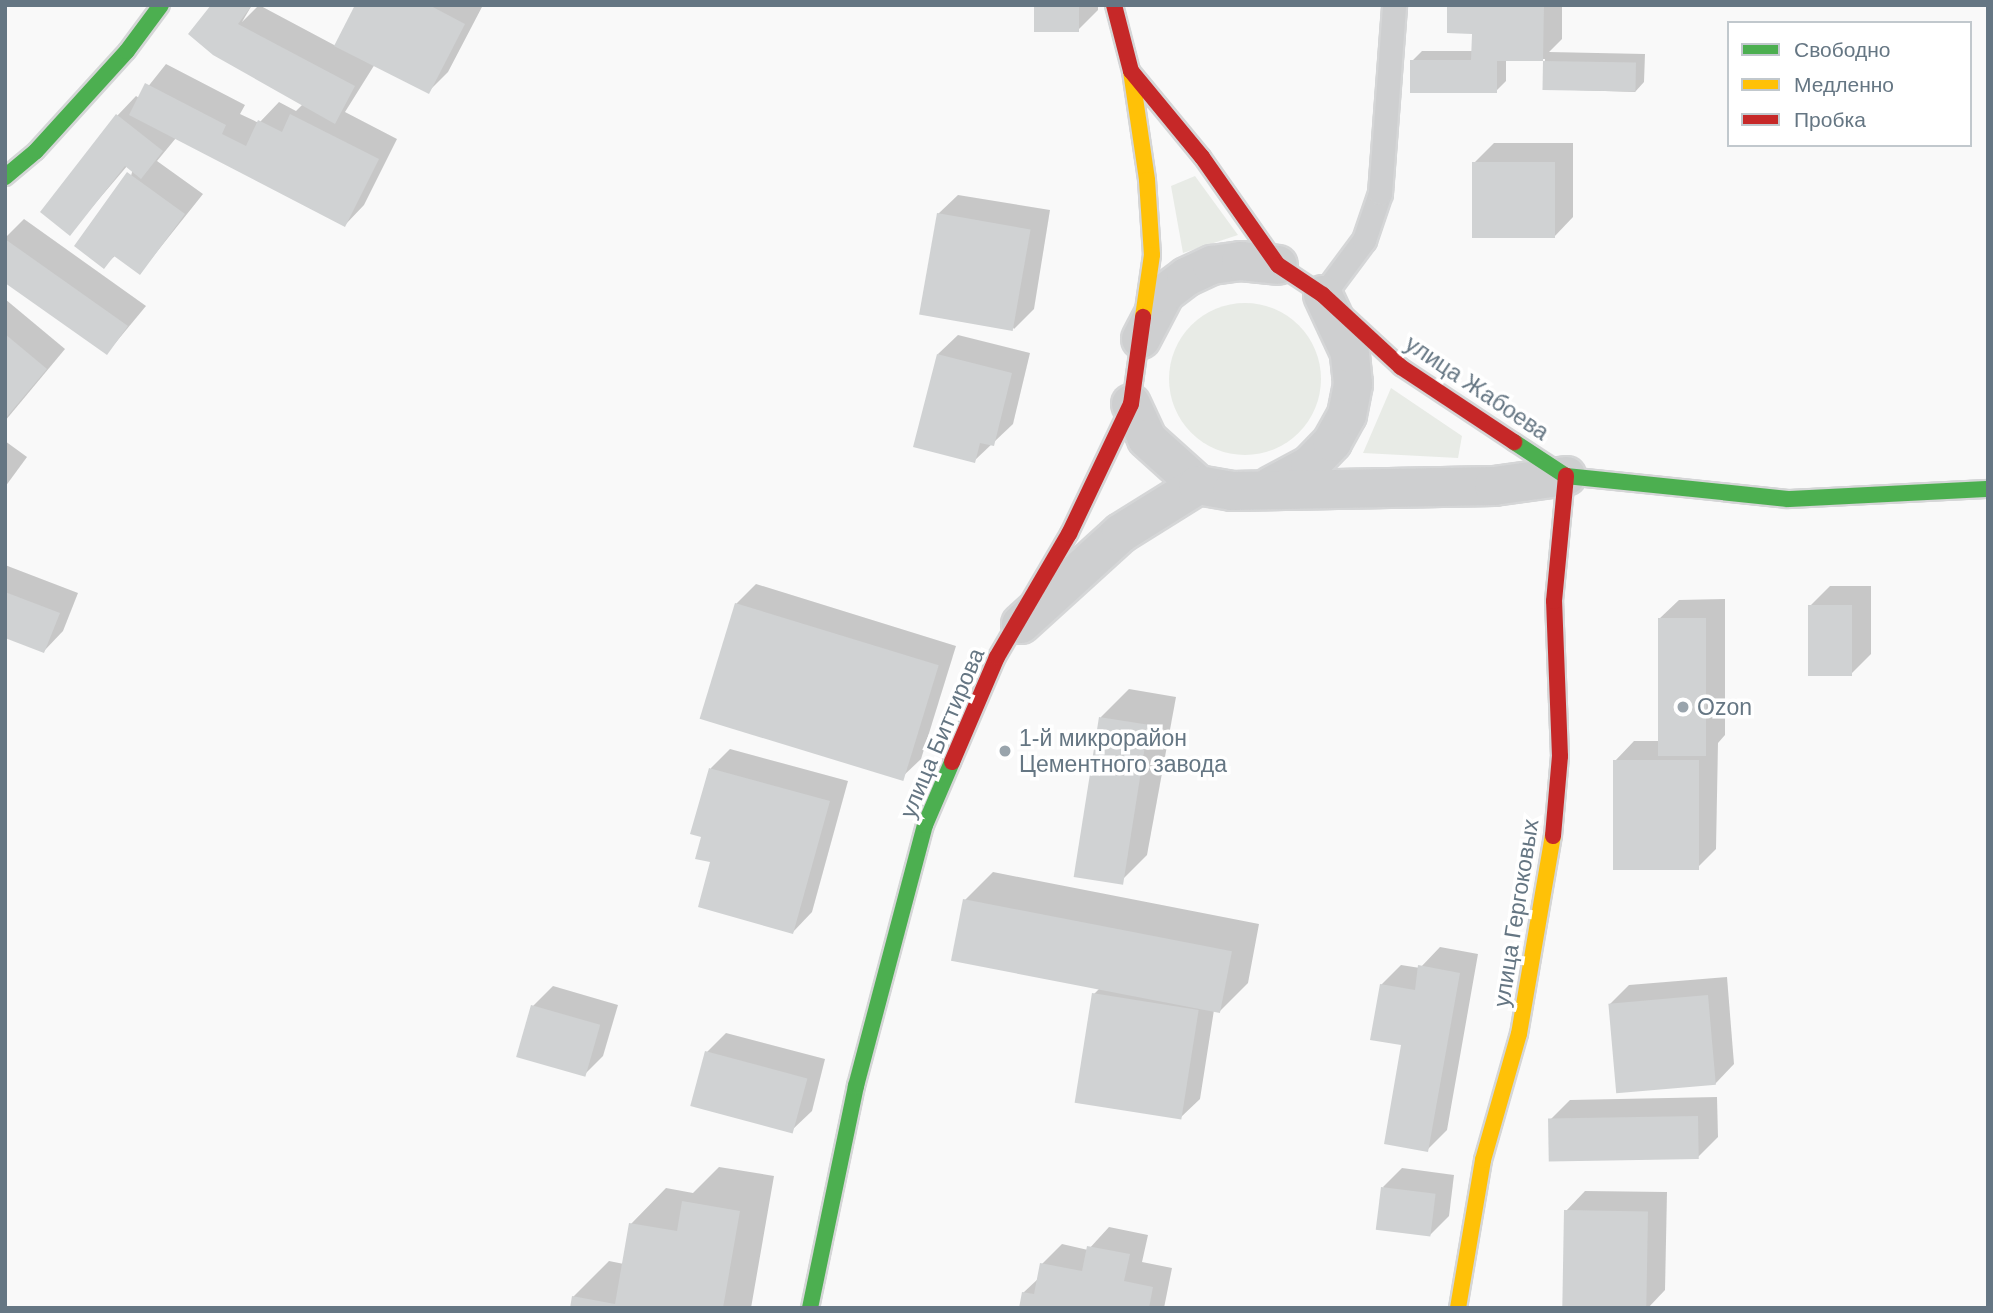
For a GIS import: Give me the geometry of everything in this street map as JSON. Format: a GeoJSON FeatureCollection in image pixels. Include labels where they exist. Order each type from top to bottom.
{"type":"FeatureCollection","features":[{"type":"Feature","properties":{"kind":"street"},"geometry":{"type":"LineString","coordinates":[[5,177],[54,131],[127,51],[161,5]]}},
{"type":"Feature","properties":{"kind":"street","name":"улица Жабоева"},"geometry":{"type":"LineString","coordinates":[[1114,5],[1131,71],[1202,157],[1278,265],[1323,295],[1401,367],[1566,477],[1788,499],[1988,489]]}},
{"type":"Feature","properties":{"kind":"street","name":"улица Биттирова"},"geometry":{"type":"LineString","coordinates":[[810,1308],[856,1086],[925,825],[991,669],[1069,534],[1130,404],[1152,255],[1147,180],[1131,71]]}},
{"type":"Feature","properties":{"kind":"street"},"geometry":{"type":"LineString","coordinates":[[1137,348],[1164,293],[1185,277],[1212,265],[1241,261],[1278,265]]}},
{"type":"Feature","properties":{"kind":"street"},"geometry":{"type":"LineString","coordinates":[[1266,489],[1310,465],[1332,442],[1347,415],[1353,384],[1350,353],[1323,295]]}},
{"type":"Feature","properties":{"kind":"street"},"geometry":{"type":"LineString","coordinates":[[1130,404],[1147,439],[1198,485],[1232,491],[1494,486],[1566,477]]}},
{"type":"Feature","properties":{"kind":"street","name":"улица Гергоковых"},"geometry":{"type":"LineString","coordinates":[[1458,1308],[1483,1160],[1519,1034],[1549,877],[1560,756],[1554,601],[1566,477]]}},
{"type":"Feature","properties":{"kind":"street"},"geometry":{"type":"LineString","coordinates":[[1017,628],[1121,533],[1198,485]]}},
{"type":"Feature","properties":{"kind":"lane"},"geometry":{"type":"LineString","coordinates":[[1323,295],[1364,240],[1380,193],[1394,5]]}},
{"type":"Feature","properties":{"kind":"shaded area"},"geometry":{"type":"Polygon","coordinates":[[[1195,176],[1238,235],[1183,253],[1171,186],[1195,176]]]}},
{"type":"Feature","properties":{"kind":"shaded area"},"geometry":{"type":"Polygon","coordinates":[[[1245,303],[1274,308],[1299,325],[1316,350],[1321,379],[1316,408],[1299,433],[1274,450],[1245,455],[1216,450],[1191,433],[1174,408],[1169,379],[1174,350],[1191,325],[1216,308],[1245,303]]]}},
{"type":"Feature","properties":{"kind":"shaded area"},"geometry":{"type":"Polygon","coordinates":[[[1391,388],[1462,436],[1458,458],[1363,453],[1391,388]]]}},
{"type":"Feature","properties":{"kind":"building"},"geometry":{"type":"Polygon","coordinates":[[[211,5],[252,5],[238,24],[355,86],[335,124],[213,55],[188,34],[211,5]]]}},
{"type":"Feature","properties":{"kind":"building"},"geometry":{"type":"Polygon","coordinates":[[[355,5],[429,5],[465,24],[429,94],[334,46],[355,5]]]}},
{"type":"Feature","properties":{"kind":"building"},"geometry":{"type":"Polygon","coordinates":[[[1034,5],[1079,5],[1079,32],[1034,32],[1034,5]]]}},
{"type":"Feature","properties":{"kind":"building"},"geometry":{"type":"Polygon","coordinates":[[[1447,5],[1544,5],[1543,61],[1497,61],[1497,93],[1410,93],[1410,60],[1471,60],[1472,34],[1447,33],[1447,5]]]}},
{"type":"Feature","properties":{"kind":"building"},"geometry":{"type":"Polygon","coordinates":[[[1543,61],[1636,63],[1635,92],[1542,90],[1543,61]]]}},
{"type":"Feature","properties":{"kind":"building"},"geometry":{"type":"Polygon","coordinates":[[[145,83],[226,125],[222,134],[246,146],[258,120],[282,132],[290,114],[379,159],[345,227],[129,115],[145,83]]]}},
{"type":"Feature","properties":{"kind":"building"},"geometry":{"type":"Polygon","coordinates":[[[116,114],[163,151],[141,179],[125,166],[70,236],[40,212],[116,114]]]}},
{"type":"Feature","properties":{"kind":"building"},"geometry":{"type":"Polygon","coordinates":[[[1472,162],[1555,162],[1555,238],[1472,238],[1472,162]]]}},
{"type":"Feature","properties":{"kind":"building"},"geometry":{"type":"Polygon","coordinates":[[[127,172],[185,214],[140,275],[114,256],[104,269],[74,246],[127,172]]]}},
{"type":"Feature","properties":{"kind":"building"},"geometry":{"type":"Polygon","coordinates":[[[937,213],[1031,229],[1013,331],[919,314],[937,213]]]}},
{"type":"Feature","properties":{"kind":"building"},"geometry":{"type":"Polygon","coordinates":[[[5,239],[128,326],[107,355],[5,283],[5,239]]]}},
{"type":"Feature","properties":{"kind":"building"},"geometry":{"type":"Polygon","coordinates":[[[5,334],[47,369],[5,419],[5,334]]]}},
{"type":"Feature","properties":{"kind":"building"},"geometry":{"type":"Polygon","coordinates":[[[937,354],[1012,373],[994,446],[980,443],[975,463],[913,447],[937,354]]]}},
{"type":"Feature","properties":{"kind":"building"},"geometry":{"type":"Polygon","coordinates":[[[5,592],[60,613],[44,653],[5,638],[5,592]]]}},
{"type":"Feature","properties":{"kind":"building"},"geometry":{"type":"Polygon","coordinates":[[[735,603],[939,665],[903,781],[700,719],[735,603]]]}},
{"type":"Feature","properties":{"kind":"building"},"geometry":{"type":"Polygon","coordinates":[[[1808,605],[1852,605],[1852,676],[1808,676],[1808,605]]]}},
{"type":"Feature","properties":{"kind":"building"},"geometry":{"type":"Polygon","coordinates":[[[1658,618],[1706,618],[1706,756],[1658,756],[1658,618]]]}},
{"type":"Feature","properties":{"kind":"building"},"geometry":{"type":"Polygon","coordinates":[[[1099,717],[1148,725],[1123,885],[1074,877],[1099,717]]]}},
{"type":"Feature","properties":{"kind":"building"},"geometry":{"type":"Polygon","coordinates":[[[1613,760],[1699,760],[1699,870],[1613,870],[1613,760]]]}},
{"type":"Feature","properties":{"kind":"building"},"geometry":{"type":"Polygon","coordinates":[[[709,768],[830,801],[793,934],[698,907],[710,862],[695,859],[701,837],[690,834],[709,768]]]}},
{"type":"Feature","properties":{"kind":"building"},"geometry":{"type":"Polygon","coordinates":[[[963,899],[1232,951],[1220,1013],[951,961],[963,899]]]}},
{"type":"Feature","properties":{"kind":"building"},"geometry":{"type":"Polygon","coordinates":[[[1418,965],[1460,973],[1428,1152],[1384,1144],[1401,1045],[1370,1040],[1380,984],[1415,990],[1418,965]]]}},
{"type":"Feature","properties":{"kind":"building"},"geometry":{"type":"Polygon","coordinates":[[[1092,993],[1199,1010],[1181,1120],[1075,1103],[1092,993]]]}},
{"type":"Feature","properties":{"kind":"building"},"geometry":{"type":"Polygon","coordinates":[[[1708,995],[1716,1085],[1616,1093],[1608,1004],[1708,995]]]}},
{"type":"Feature","properties":{"kind":"building"},"geometry":{"type":"Polygon","coordinates":[[[531,1005],[600,1025],[585,1077],[516,1057],[531,1005]]]}},
{"type":"Feature","properties":{"kind":"building"},"geometry":{"type":"Polygon","coordinates":[[[705,1051],[807,1078],[793,1133],[690,1106],[705,1051]]]}},
{"type":"Feature","properties":{"kind":"building"},"geometry":{"type":"Polygon","coordinates":[[[1698,1116],[1699,1159],[1549,1162],[1548,1119],[1698,1116]]]}},
{"type":"Feature","properties":{"kind":"building"},"geometry":{"type":"Polygon","coordinates":[[[1381,1187],[1436,1194],[1430,1236],[1376,1230],[1381,1187]]]}},
{"type":"Feature","properties":{"kind":"building"},"geometry":{"type":"Polygon","coordinates":[[[682,1201],[740,1211],[723,1308],[570,1308],[572,1296],[615,1304],[629,1223],[677,1231],[682,1201]]]}},
{"type":"Feature","properties":{"kind":"building"},"geometry":{"type":"Polygon","coordinates":[[[1564,1210],[1648,1211],[1646,1308],[1562,1308],[1564,1210]]]}},
{"type":"Feature","properties":{"kind":"building"},"geometry":{"type":"Polygon","coordinates":[[[1087,1246],[1130,1254],[1124,1281],[1153,1287],[1149,1308],[1019,1308],[1022,1292],[1034,1294],[1040,1263],[1082,1271],[1087,1246]]]}},
{"type":"Feature","properties":{"kind":"traffic: fast"},"geometry":{"type":"LineString","coordinates":[[5,177],[36,151],[127,51],[161,5]]}},
{"type":"Feature","properties":{"kind":"traffic: fast"},"geometry":{"type":"LineString","coordinates":[[1514,442],[1566,476],[1788,499],[1988,489]]}},
{"type":"Feature","properties":{"kind":"traffic: fast"},"geometry":{"type":"LineString","coordinates":[[810,1308],[856,1086],[925,825],[952,762]]}},
{"type":"Feature","properties":{"kind":"traffic: slow"},"geometry":{"type":"LineString","coordinates":[[1131,71],[1147,180],[1152,255],[1143,317]]}},
{"type":"Feature","properties":{"kind":"traffic: slow"},"geometry":{"type":"LineString","coordinates":[[1458,1308],[1483,1160],[1519,1034],[1553,836]]}},
{"type":"Feature","properties":{"kind":"traffic: jam"},"geometry":{"type":"LineString","coordinates":[[1114,5],[1131,71],[1202,157],[1278,265],[1323,295],[1401,367],[1514,442]]}},
{"type":"Feature","properties":{"kind":"traffic: jam"},"geometry":{"type":"LineString","coordinates":[[952,762],[997,657],[1069,534],[1131,404],[1143,317]]}},
{"type":"Feature","properties":{"kind":"traffic: jam"},"geometry":{"type":"LineString","coordinates":[[1553,836],[1560,756],[1554,601],[1566,476]]}},
{"type":"Feature","properties":{"kind":"place","name":"Ozon"},"geometry":{"type":"Point","coordinates":[1683,707]}},
{"type":"Feature","properties":{"kind":"place","name":"1-й микрорайон Цементного завода"},"geometry":{"type":"Point","coordinates":[1005,751]}}]}
